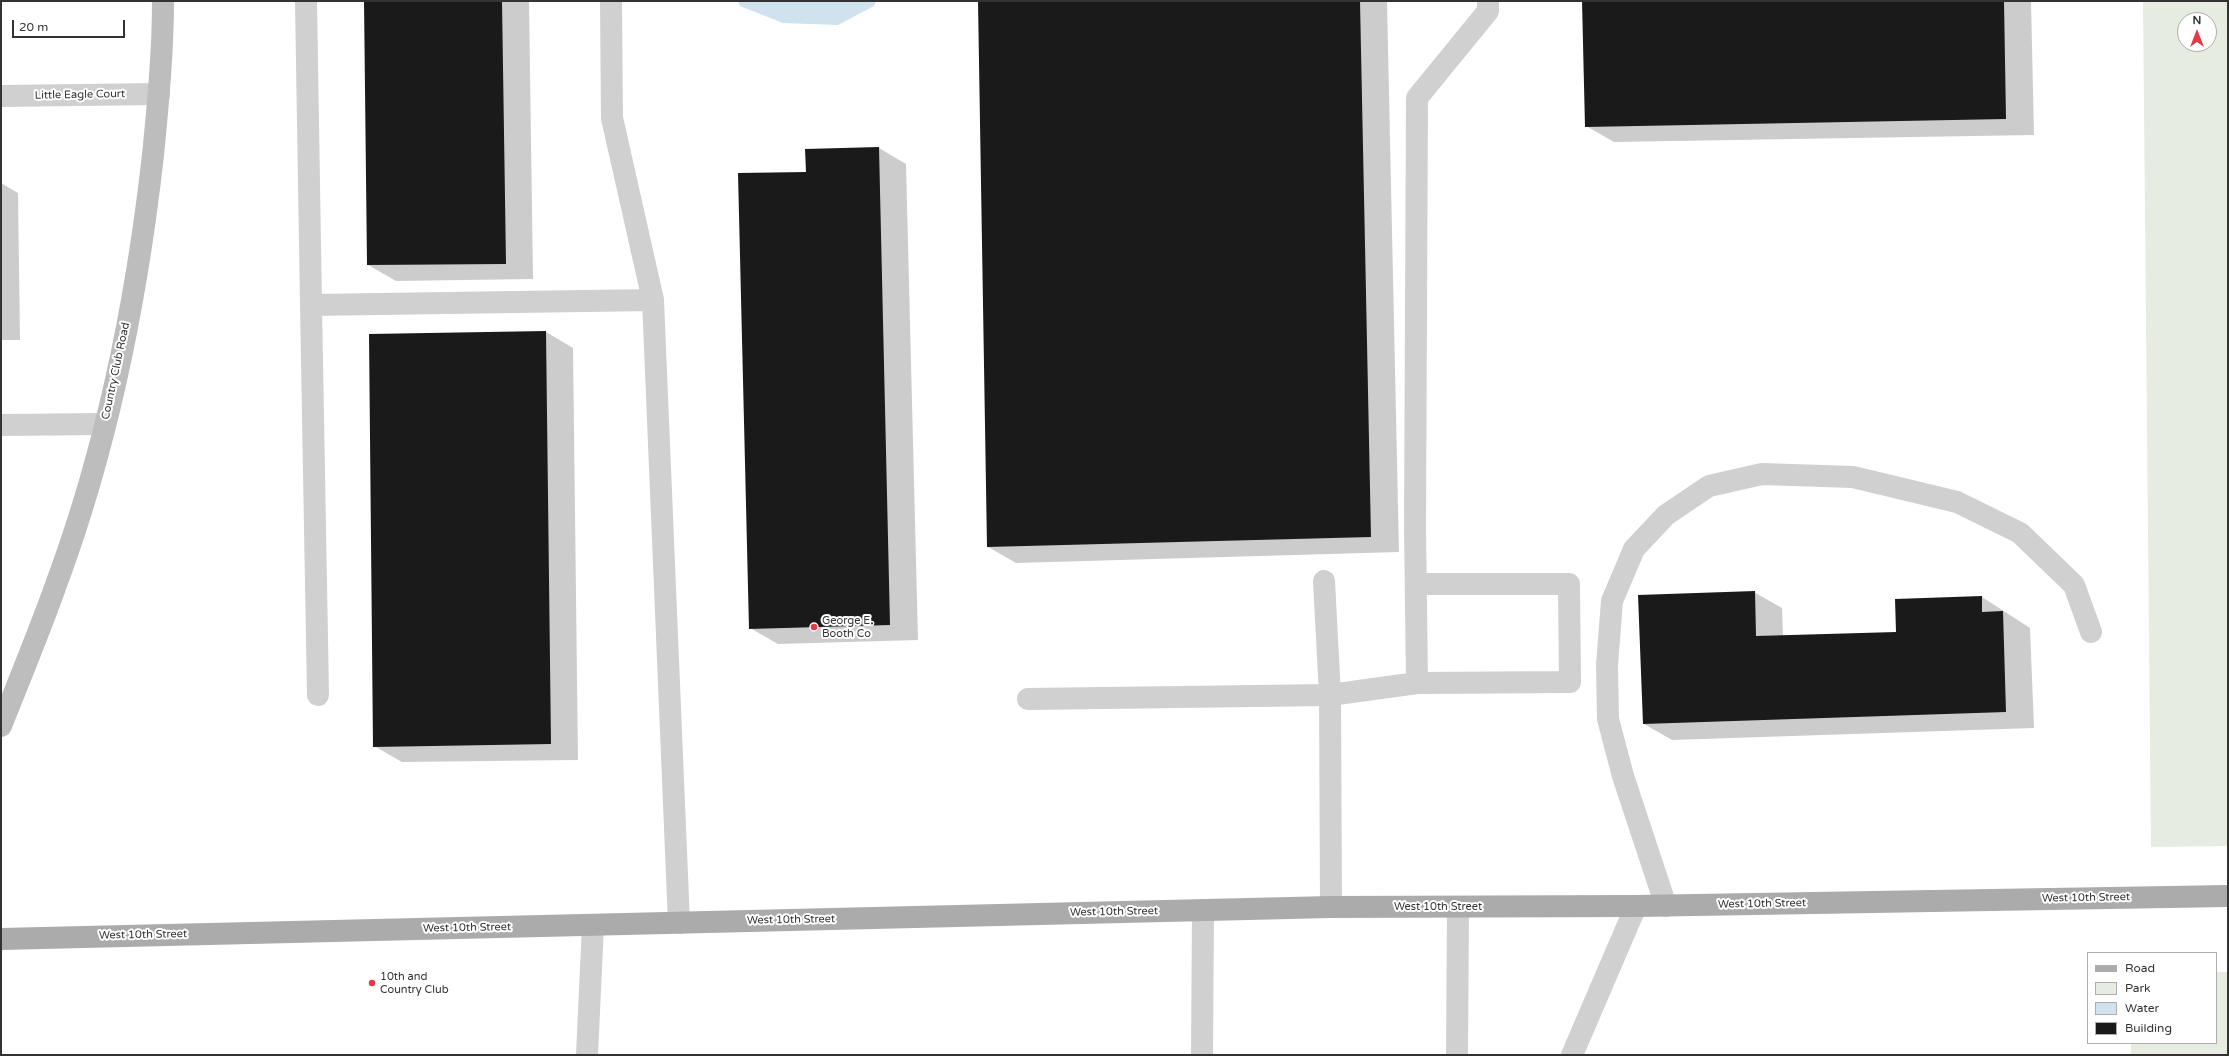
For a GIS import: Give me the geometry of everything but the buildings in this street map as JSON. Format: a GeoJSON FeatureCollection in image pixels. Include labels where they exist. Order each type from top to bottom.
{"type":"FeatureCollection","features":[{"type":"Feature","properties":{"kind":"main road","name":"Country Club Road"},"geometry":{"type":"LineString","coordinates":[[1,726],[58,581],[105,424],[142,242],[159,94],[163,1]]}},
{"type":"Feature","properties":{"kind":"main road","name":"West 10th Street"},"geometry":{"type":"LineString","coordinates":[[1,939],[1331,907],[1458,908],[1666,906],[2228,896]]}},
{"type":"Feature","properties":{"kind":"street"},"geometry":{"type":"LineString","coordinates":[[306,1],[318,695]]}},
{"type":"Feature","properties":{"kind":"street"},"geometry":{"type":"LineString","coordinates":[[612,1],[612,118],[653,300],[679,923]]}},
{"type":"Feature","properties":{"kind":"street"},"geometry":{"type":"LineString","coordinates":[[1417,683],[1417,98],[1488,11],[1488,1]]}},
{"type":"Feature","properties":{"kind":"street","name":"Little Eagle Court"},"geometry":{"type":"LineString","coordinates":[[1,96],[159,94]]}},
{"type":"Feature","properties":{"kind":"street"},"geometry":{"type":"LineString","coordinates":[[311,305],[653,300]]}},
{"type":"Feature","properties":{"kind":"street"},"geometry":{"type":"LineString","coordinates":[[1,425],[105,424]]}},
{"type":"Feature","properties":{"kind":"street"},"geometry":{"type":"LineString","coordinates":[[1666,906],[1623,776],[1608,719],[1607,665],[1612,601],[1634,549],[1666,515],[1709,486],[1762,474],[1853,477],[1957,502],[2020,533],[2026,538],[2074,585],[2091,632]]}},
{"type":"Feature","properties":{"kind":"street"},"geometry":{"type":"LineString","coordinates":[[1324,581],[1330,695],[1331,907]]}},
{"type":"Feature","properties":{"kind":"street"},"geometry":{"type":"LineString","coordinates":[[1028,699],[1330,695],[1417,683],[1570,682],[1569,584],[1416,584]]}},
{"type":"Feature","properties":{"kind":"street"},"geometry":{"type":"LineString","coordinates":[[1572,1055],[1636,906]]}},
{"type":"Feature","properties":{"kind":"street"},"geometry":{"type":"LineString","coordinates":[[1457,1055],[1458,908]]}},
{"type":"Feature","properties":{"kind":"street"},"geometry":{"type":"LineString","coordinates":[[1202,1055],[1203,910]]}},
{"type":"Feature","properties":{"kind":"street"},"geometry":{"type":"LineString","coordinates":[[586,1055],[593,925]]}},
{"type":"Feature","properties":{"kind":"green space"},"geometry":{"type":"Polygon","coordinates":[[[2143,1],[2228,1],[2228,846],[2151,847],[2143,1]]]}},
{"type":"Feature","properties":{"kind":"green space"},"geometry":{"type":"Polygon","coordinates":[[[2217,972],[2228,972],[2228,1055],[2131,1055],[2131,1044],[2217,1044],[2217,972]]]}},
{"type":"Feature","properties":{"kind":"water"},"geometry":{"type":"Polygon","coordinates":[[[738,1],[876,1],[874,6],[838,25],[783,23],[740,6],[738,1]]]}},
{"type":"Feature","properties":{"kind":"place","name":"George E. Booth Co"},"geometry":{"type":"Point","coordinates":[814,627]}},
{"type":"Feature","properties":{"kind":"place","name":"10th and Country Club"},"geometry":{"type":"Point","coordinates":[372,983]}}]}
